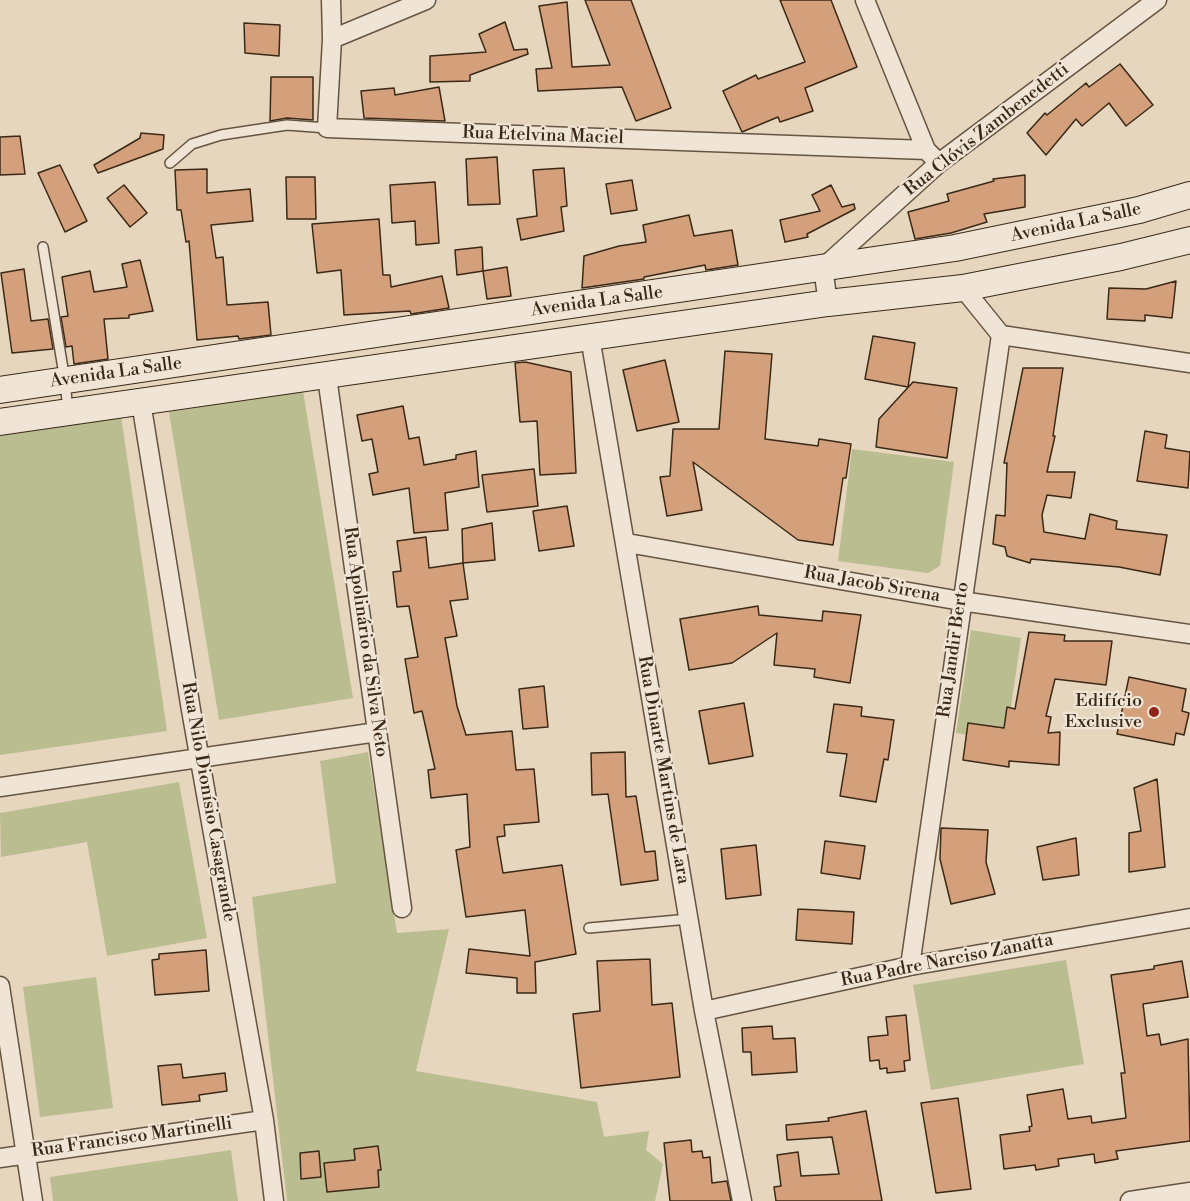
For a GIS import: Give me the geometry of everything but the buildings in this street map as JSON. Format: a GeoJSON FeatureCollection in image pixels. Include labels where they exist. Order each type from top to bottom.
{"type":"FeatureCollection","features":[{"type":"Feature","properties":{"kind":"main road","name":"Avenida La Salle"},"geometry":{"type":"LineString","coordinates":[[0,390],[955,248],[1139,210],[1190,195]]}},
{"type":"Feature","properties":{"kind":"main road","name":"Avenida La Salle"},"geometry":{"type":"LineString","coordinates":[[0,422],[828,303],[963,288],[1121,257],[1190,240]]}},
{"type":"Feature","properties":{"kind":"main road"},"geometry":{"type":"LineString","coordinates":[[239,355],[241,387]]}},
{"type":"Feature","properties":{"kind":"street"},"geometry":{"type":"LineString","coordinates":[[327,128],[332,39],[331,0]]}},
{"type":"Feature","properties":{"kind":"street"},"geometry":{"type":"LineString","coordinates":[[332,39],[426,0]]}},
{"type":"Feature","properties":{"kind":"street"},"geometry":{"type":"LineString","coordinates":[[865,0],[926,150],[939,163]]}},
{"type":"Feature","properties":{"kind":"street","name":"Rua Clóvis Zambenedetti"},"geometry":{"type":"LineString","coordinates":[[823,268],[939,163],[1157,0]]}},
{"type":"Feature","properties":{"kind":"street","name":"Rua Etelvina Maciel"},"geometry":{"type":"LineString","coordinates":[[327,128],[926,150]]}},
{"type":"Feature","properties":{"kind":"street"},"geometry":{"type":"LineString","coordinates":[[823,268],[828,303]]}},
{"type":"Feature","properties":{"kind":"street"},"geometry":{"type":"LineString","coordinates":[[963,288],[1001,335],[1190,363]]}},
{"type":"Feature","properties":{"kind":"street","name":"Rua Jandir Berto"},"geometry":{"type":"LineString","coordinates":[[910,966],[1001,335]]}},
{"type":"Feature","properties":{"kind":"street","name":"Rua Dinarte Martins de Lara"},"geometry":{"type":"LineString","coordinates":[[590,338],[627,543],[645,669],[704,1011],[742,1201]]}},
{"type":"Feature","properties":{"kind":"street","name":"Rua Apolinário da Silva Neto"},"geometry":{"type":"LineString","coordinates":[[327,376],[402,908]]}},
{"type":"Feature","properties":{"kind":"street","name":"Rua Nilo Dionísio Casagrande"},"geometry":{"type":"LineString","coordinates":[[141,402],[200,758],[264,1120],[274,1201]]}},
{"type":"Feature","properties":{"kind":"street","name":"Rua Jacob Sirena"},"geometry":{"type":"LineString","coordinates":[[627,543],[961,601],[1190,634]]}},
{"type":"Feature","properties":{"kind":"street"},"geometry":{"type":"LineString","coordinates":[[0,787],[377,732]]}},
{"type":"Feature","properties":{"kind":"street","name":"Rua Padre Narciso Zanatta"},"geometry":{"type":"LineString","coordinates":[[704,1011],[910,966],[1190,918]]}},
{"type":"Feature","properties":{"kind":"street"},"geometry":{"type":"LineString","coordinates":[[0,986],[33,1201]]}},
{"type":"Feature","properties":{"kind":"street","name":"Rua Francisco Martinelli"},"geometry":{"type":"LineString","coordinates":[[0,1158],[264,1120]]}},
{"type":"Feature","properties":{"kind":"street"},"geometry":{"type":"LineString","coordinates":[[1130,1201],[1190,1192]]}},
{"type":"Feature","properties":{"kind":"lane","name":"Rua Etelvina Maciel"},"geometry":{"type":"LineString","coordinates":[[170,163],[192,144],[221,135],[287,125],[327,128]]}},
{"type":"Feature","properties":{"kind":"lane"},"geometry":{"type":"LineString","coordinates":[[43,247],[68,413]]}},
{"type":"Feature","properties":{"kind":"lane"},"geometry":{"type":"LineString","coordinates":[[589,928],[689,920]]}},
{"type":"Feature","properties":{"kind":"green space"},"geometry":{"type":"Polygon","coordinates":[[[303,391],[353,698],[219,720],[169,412],[303,391]]]}},
{"type":"Feature","properties":{"kind":"green space"},"geometry":{"type":"Polygon","coordinates":[[[121,416],[167,731],[0,755],[0,434],[121,416]]]}},
{"type":"Feature","properties":{"kind":"green space"},"geometry":{"type":"Polygon","coordinates":[[[852,449],[954,462],[940,566],[928,573],[838,561],[852,449]]]}},
{"type":"Feature","properties":{"kind":"green space"},"geometry":{"type":"Polygon","coordinates":[[[971,630],[1021,638],[1006,741],[956,733],[971,630]]]}},
{"type":"Feature","properties":{"kind":"green space"},"geometry":{"type":"Polygon","coordinates":[[[368,752],[397,933],[449,929],[416,1071],[597,1102],[604,1137],[649,1131],[646,1150],[663,1164],[655,1201],[287,1201],[252,897],[336,883],[320,761],[368,752]]]}},
{"type":"Feature","properties":{"kind":"green space"},"geometry":{"type":"Polygon","coordinates":[[[179,782],[207,938],[107,956],[87,842],[1,857],[0,813],[179,782]]]}},
{"type":"Feature","properties":{"kind":"green space"},"geometry":{"type":"Polygon","coordinates":[[[1066,960],[1084,1064],[931,1090],[913,985],[1066,960]]]}},
{"type":"Feature","properties":{"kind":"green space"},"geometry":{"type":"Polygon","coordinates":[[[96,977],[113,1108],[40,1117],[23,987],[96,977]]]}},
{"type":"Feature","properties":{"kind":"green space"},"geometry":{"type":"Polygon","coordinates":[[[231,1150],[238,1201],[53,1201],[50,1177],[231,1150]]]}},
{"type":"Feature","properties":{"kind":"place","name":"Edifício Exclusive"},"geometry":{"type":"Point","coordinates":[1154,712]}}]}
